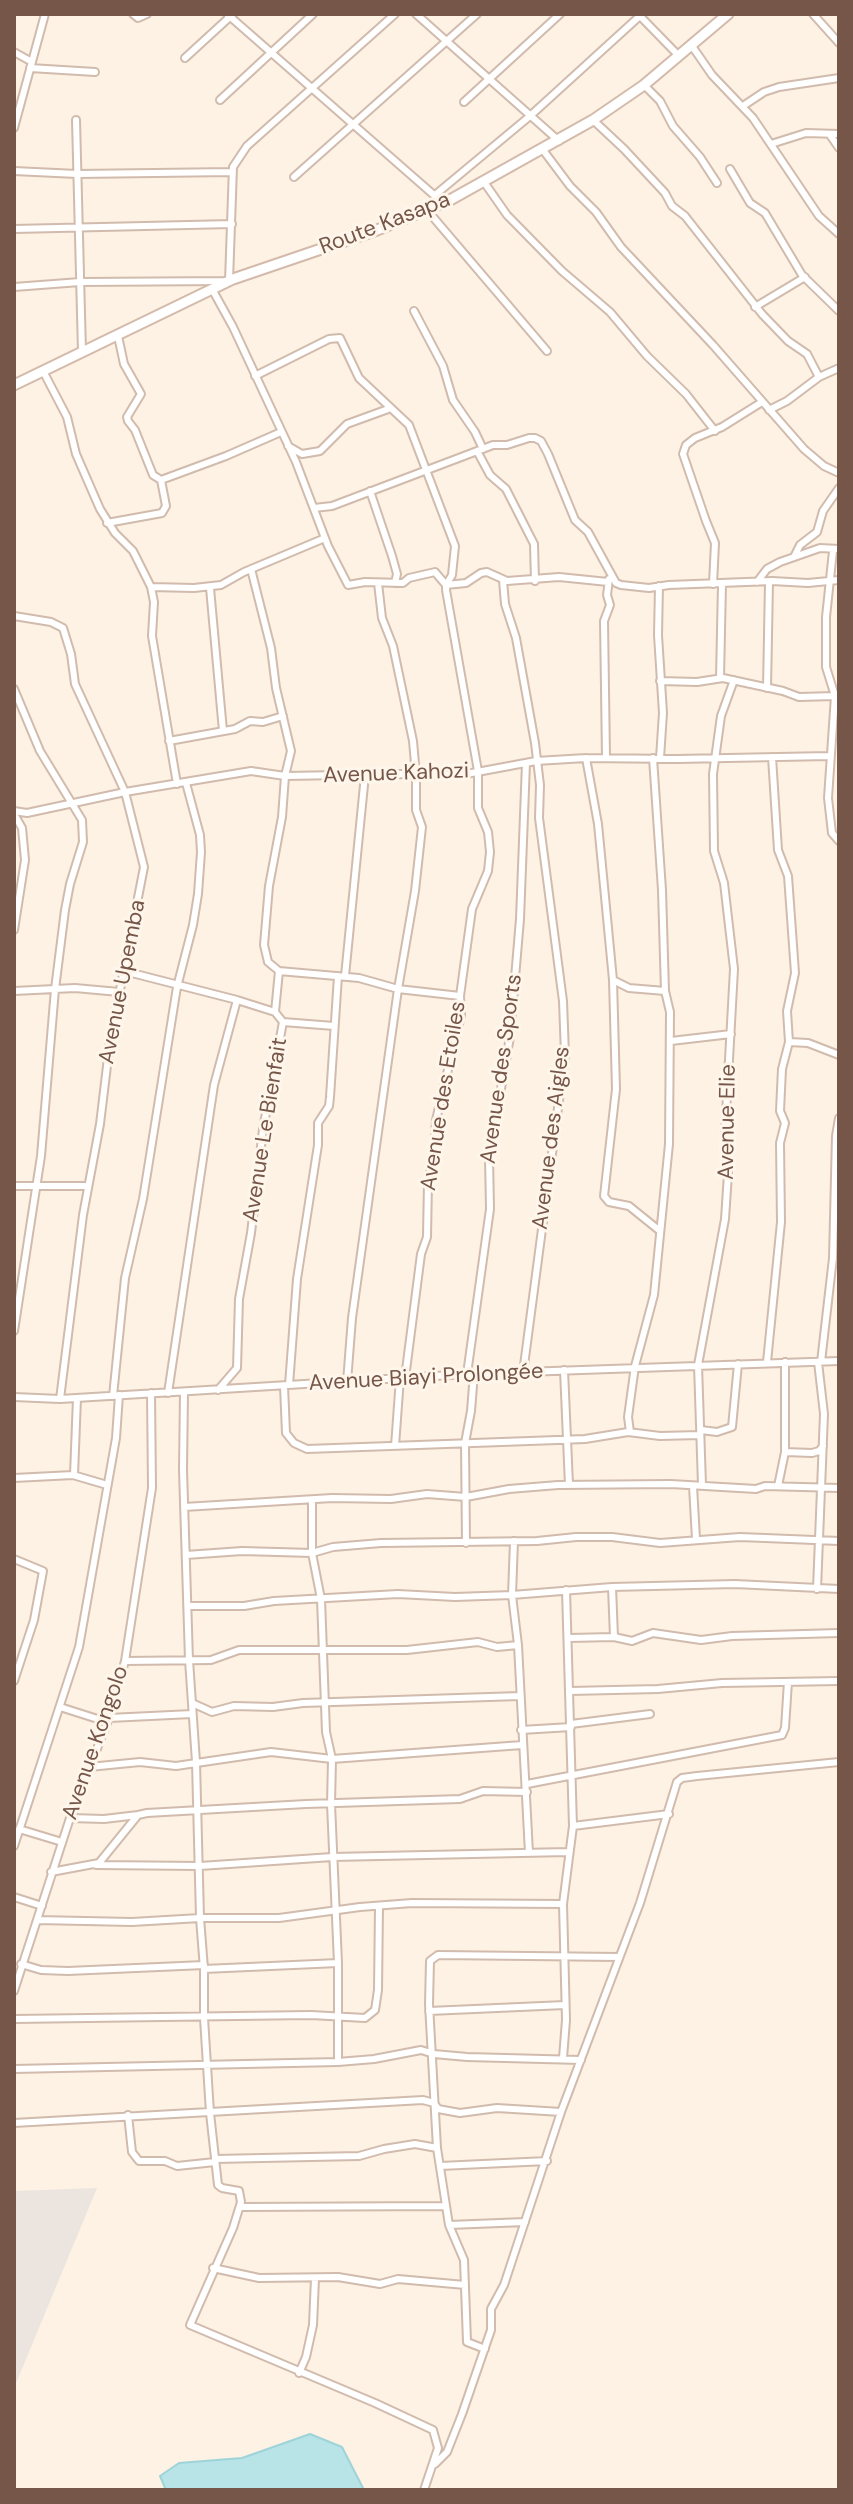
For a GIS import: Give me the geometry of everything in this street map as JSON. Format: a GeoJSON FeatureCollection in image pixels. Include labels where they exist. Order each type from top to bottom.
{"type":"FeatureCollection","features":[{"type":"Feature","properties":{"kind":"main road","name":"Route Kasapa"},"geometry":{"type":"LineString","coordinates":[[14,385],[229,281],[377,230],[484,182],[559,141],[644,85],[728,14]]}},
{"type":"Feature","properties":{"kind":"street"},"geometry":{"type":"LineString","coordinates":[[14,128],[45,14]]}},
{"type":"Feature","properties":{"kind":"street"},"geometry":{"type":"LineString","coordinates":[[133,14],[138,18],[147,14]]}},
{"type":"Feature","properties":{"kind":"street"},"geometry":{"type":"LineString","coordinates":[[220,100],[313,14]]}},
{"type":"Feature","properties":{"kind":"street"},"geometry":{"type":"LineString","coordinates":[[14,287],[80,282],[229,281],[232,172],[247,146],[395,14]]}},
{"type":"Feature","properties":{"kind":"street"},"geometry":{"type":"LineString","coordinates":[[416,14],[559,141]]}},
{"type":"Feature","properties":{"kind":"street"},"geometry":{"type":"LineString","coordinates":[[294,177],[477,14]]}},
{"type":"Feature","properties":{"kind":"street"},"geometry":{"type":"LineString","coordinates":[[464,102],[560,14]]}},
{"type":"Feature","properties":{"kind":"street"},"geometry":{"type":"LineString","coordinates":[[813,14],[839,43]]}},
{"type":"Feature","properties":{"kind":"street"},"geometry":{"type":"LineString","coordinates":[[185,58],[230,15],[443,203]]}},
{"type":"Feature","properties":{"kind":"street"},"geometry":{"type":"LineString","coordinates":[[435,195],[530,116],[640,15],[678,55]]}},
{"type":"Feature","properties":{"kind":"street"},"geometry":{"type":"LineString","coordinates":[[692,46],[712,75],[743,106],[819,216],[839,234]]}},
{"type":"Feature","properties":{"kind":"street"},"geometry":{"type":"LineString","coordinates":[[14,52],[31,65],[95,72]]}},
{"type":"Feature","properties":{"kind":"street"},"geometry":{"type":"LineString","coordinates":[[743,106],[764,92],[779,87],[839,78]]}},
{"type":"Feature","properties":{"kind":"street"},"geometry":{"type":"LineString","coordinates":[[644,85],[660,101],[673,126],[700,157],[717,183]]}},
{"type":"Feature","properties":{"kind":"street"},"geometry":{"type":"LineString","coordinates":[[76,120],[82,352]]}},
{"type":"Feature","properties":{"kind":"street"},"geometry":{"type":"LineString","coordinates":[[593,120],[665,193],[672,206],[700,234],[755,307],[788,341],[807,354],[819,377]]}},
{"type":"Feature","properties":{"kind":"street"},"geometry":{"type":"LineString","coordinates":[[771,144],[806,133],[839,134]]}},
{"type":"Feature","properties":{"kind":"street"},"geometry":{"type":"LineString","coordinates":[[830,135],[839,148]]}},
{"type":"Feature","properties":{"kind":"street"},"geometry":{"type":"LineString","coordinates":[[543,150],[570,186],[596,212],[621,247],[814,460],[839,473]]}},
{"type":"Feature","properties":{"kind":"street"},"geometry":{"type":"LineString","coordinates":[[730,169],[750,203],[765,213],[805,277],[839,311]]}},
{"type":"Feature","properties":{"kind":"street"},"geometry":{"type":"LineString","coordinates":[[14,171],[77,174],[232,172]]}},
{"type":"Feature","properties":{"kind":"street"},"geometry":{"type":"LineString","coordinates":[[484,182],[507,215],[562,271],[610,312],[647,356],[686,394],[715,431]]}},
{"type":"Feature","properties":{"kind":"street"},"geometry":{"type":"LineString","coordinates":[[427,210],[547,351]]}},
{"type":"Feature","properties":{"kind":"street"},"geometry":{"type":"LineString","coordinates":[[14,229],[232,224]]}},
{"type":"Feature","properties":{"kind":"street"},"geometry":{"type":"LineString","coordinates":[[755,307],[805,277]]}},
{"type":"Feature","properties":{"kind":"street"},"geometry":{"type":"LineString","coordinates":[[212,289],[287,445],[348,585],[403,583],[409,578],[435,572],[446,585]]}},
{"type":"Feature","properties":{"kind":"street"},"geometry":{"type":"LineString","coordinates":[[414,311],[443,366],[453,400],[475,432],[487,470],[506,489],[534,544],[535,581]]}},
{"type":"Feature","properties":{"kind":"street"},"geometry":{"type":"LineString","coordinates":[[107,523],[162,513],[166,506],[161,480],[153,475],[135,430],[128,421],[127,417],[141,394],[124,364],[118,336]]}},
{"type":"Feature","properties":{"kind":"street"},"geometry":{"type":"LineString","coordinates":[[255,376],[329,339],[340,338],[359,378],[409,425],[455,546],[452,575],[446,585]]}},
{"type":"Feature","properties":{"kind":"street"},"geometry":{"type":"LineString","coordinates":[[769,410],[819,377],[839,368]]}},
{"type":"Feature","properties":{"kind":"street"},"geometry":{"type":"LineString","coordinates":[[43,371],[67,417],[76,454],[107,523],[133,551],[151,587],[155,614],[152,636],[177,784]]}},
{"type":"Feature","properties":{"kind":"street"},"geometry":{"type":"LineString","coordinates":[[713,584],[715,543],[683,454],[686,445],[695,438],[715,431],[762,402]]}},
{"type":"Feature","properties":{"kind":"street"},"geometry":{"type":"LineString","coordinates":[[287,445],[302,454],[320,451],[347,424],[391,408]]}},
{"type":"Feature","properties":{"kind":"street"},"geometry":{"type":"LineString","coordinates":[[161,480],[281,432]]}},
{"type":"Feature","properties":{"kind":"street"},"geometry":{"type":"LineString","coordinates":[[314,508],[332,506],[493,445],[514,444],[529,438],[541,441],[575,520],[588,532],[616,583],[649,588],[839,580]]}},
{"type":"Feature","properties":{"kind":"street"},"geometry":{"type":"LineString","coordinates":[[794,557],[800,545],[817,532],[823,511],[839,488]]}},
{"type":"Feature","properties":{"kind":"street"},"geometry":{"type":"LineString","coordinates":[[370,491],[397,574],[395,583]]}},
{"type":"Feature","properties":{"kind":"street"},"geometry":{"type":"LineString","coordinates":[[151,587],[210,588],[221,585],[325,538]]}},
{"type":"Feature","properties":{"kind":"street"},"geometry":{"type":"LineString","coordinates":[[757,582],[773,565],[820,548],[836,550],[826,617],[826,667],[837,696],[836,738],[829,756],[828,798],[832,833],[839,841]]}},
{"type":"Feature","properties":{"kind":"street","name":"Avenue Le Bienfait"},"geometry":{"type":"LineString","coordinates":[[218,1390],[237,1368],[239,1299],[251,1233],[263,1129],[283,1022],[275,1012],[279,971],[268,962],[265,936],[269,886],[291,751],[271,648],[251,569]]}},
{"type":"Feature","properties":{"kind":"street"},"geometry":{"type":"LineString","coordinates":[[606,757],[604,621],[610,605],[607,595],[611,571]]}},
{"type":"Feature","properties":{"kind":"street"},"geometry":{"type":"LineString","coordinates":[[446,585],[466,583],[487,572],[503,580],[535,581],[559,577],[608,582]]}},
{"type":"Feature","properties":{"kind":"street","name":"Avenue des Aigles"},"geometry":{"type":"LineString","coordinates":[[503,580],[505,604],[516,638],[533,725],[540,785],[539,818],[563,1001],[565,1055],[523,1373]]}},
{"type":"Feature","properties":{"kind":"street"},"geometry":{"type":"LineString","coordinates":[[767,688],[769,582]]}},
{"type":"Feature","properties":{"kind":"street"},"geometry":{"type":"LineString","coordinates":[[347,1382],[352,1318],[422,827],[416,810],[416,775],[403,689],[393,646],[382,618],[378,583]]}},
{"type":"Feature","properties":{"kind":"street"},"geometry":{"type":"LineString","coordinates":[[720,678],[722,584]]}},
{"type":"Feature","properties":{"kind":"street","name":"Avenue des Etoiles"},"geometry":{"type":"LineString","coordinates":[[395,1446],[402,1378],[421,1254],[427,1237],[428,1182],[434,1155],[436,1120],[461,1015],[460,996],[472,909],[488,871],[490,852],[488,832],[478,808],[478,771],[446,585]]}},
{"type":"Feature","properties":{"kind":"street"},"geometry":{"type":"LineString","coordinates":[[630,1432],[628,1417],[635,1366],[654,1295],[669,1144],[671,1041],[670,1012],[665,991],[657,758],[663,713],[659,586]]}},
{"type":"Feature","properties":{"kind":"street"},"geometry":{"type":"LineString","coordinates":[[210,588],[223,731]]}},
{"type":"Feature","properties":{"kind":"street","name":"Avenue Upemba"},"geometry":{"type":"LineString","coordinates":[[14,616],[51,622],[63,628],[75,684],[125,792],[144,867],[119,992],[88,1186],[60,1399]]}},
{"type":"Feature","properties":{"kind":"street"},"geometry":{"type":"LineString","coordinates":[[828,644],[839,644]]}},
{"type":"Feature","properties":{"kind":"street"},"geometry":{"type":"LineString","coordinates":[[660,681],[697,682],[720,678],[799,697],[837,696]]}},
{"type":"Feature","properties":{"kind":"street","name":"Avenue Elie"},"geometry":{"type":"LineString","coordinates":[[702,1485],[698,1365],[714,1267],[722,1242],[728,1174],[725,1132],[733,958],[725,913],[724,883],[714,851],[714,758],[721,716],[734,680]]}},
{"type":"Feature","properties":{"kind":"street"},"geometry":{"type":"LineString","coordinates":[[14,689],[40,751],[59,785],[74,802],[82,820],[83,842],[70,884],[55,989],[41,1156],[14,1331]]}},
{"type":"Feature","properties":{"kind":"street"},"geometry":{"type":"LineString","coordinates":[[169,741],[242,728],[250,721],[263,722],[283,716]]}},
{"type":"Feature","properties":{"kind":"street","name":"Avenue Kahozi"},"geometry":{"type":"LineString","coordinates":[[14,812],[27,813],[125,792],[251,771],[285,776],[461,775],[536,761],[586,758],[829,756]]}},
{"type":"Feature","properties":{"kind":"street"},"geometry":{"type":"LineString","coordinates":[[767,1362],[781,1222],[780,1143],[785,1123],[780,1111],[780,1091],[789,1042],[787,1011],[795,973],[788,876],[778,850],[772,757]]}},
{"type":"Feature","properties":{"kind":"street"},"geometry":{"type":"LineString","coordinates":[[586,758],[598,824],[613,980],[616,1089],[604,1196],[609,1202],[629,1206],[660,1231]]}},
{"type":"Feature","properties":{"kind":"street","name":"Avenue des Sports"},"geometry":{"type":"LineString","coordinates":[[466,1543],[465,1443],[471,1411],[470,1374],[490,1209],[489,1157],[511,1025],[520,919],[526,763]]}},
{"type":"Feature","properties":{"kind":"street"},"geometry":{"type":"LineString","coordinates":[[365,775],[334,1026],[329,1106],[318,1123],[318,1145],[297,1279],[287,1385],[286,1433],[300,1447],[307,1449],[566,1440],[630,1432],[660,1436],[717,1432],[732,1427],[738,1364]]}},
{"type":"Feature","properties":{"kind":"street"},"geometry":{"type":"LineString","coordinates":[[14,1846],[79,1647],[116,1438],[125,1278],[143,1199],[177,984],[193,925],[201,852],[200,835],[186,783]]}},
{"type":"Feature","properties":{"kind":"street"},"geometry":{"type":"LineString","coordinates":[[14,812],[22,828],[25,860],[14,930]]}},
{"type":"Feature","properties":{"kind":"street"},"geometry":{"type":"LineString","coordinates":[[124,971],[275,1012]]}},
{"type":"Feature","properties":{"kind":"street"},"geometry":{"type":"LineString","coordinates":[[279,971],[342,976],[398,989],[460,996]]}},
{"type":"Feature","properties":{"kind":"street"},"geometry":{"type":"LineString","coordinates":[[613,980],[629,988],[665,991]]}},
{"type":"Feature","properties":{"kind":"street"},"geometry":{"type":"LineString","coordinates":[[14,991],[119,992]]}},
{"type":"Feature","properties":{"kind":"street"},"geometry":{"type":"LineString","coordinates":[[168,1393],[214,1085],[237,1000]]}},
{"type":"Feature","properties":{"kind":"street"},"geometry":{"type":"LineString","coordinates":[[283,1022],[334,1026]]}},
{"type":"Feature","properties":{"kind":"street"},"geometry":{"type":"LineString","coordinates":[[671,1041],[731,1034]]}},
{"type":"Feature","properties":{"kind":"street"},"geometry":{"type":"LineString","coordinates":[[789,1042],[808,1043],[839,1055]]}},
{"type":"Feature","properties":{"kind":"street"},"geometry":{"type":"LineString","coordinates":[[817,1589],[824,1414],[819,1362],[833,1258],[839,1118]]}},
{"type":"Feature","properties":{"kind":"street"},"geometry":{"type":"LineString","coordinates":[[14,1186],[88,1186]]}},
{"type":"Feature","properties":{"kind":"street","name":"Avenue Biayi Prolongée"},"geometry":{"type":"LineString","coordinates":[[14,1397],[60,1399],[470,1374],[839,1361]]}},
{"type":"Feature","properties":{"kind":"street"},"geometry":{"type":"LineString","coordinates":[[778,1486],[785,1452],[785,1362]]}},
{"type":"Feature","properties":{"kind":"street"},"geometry":{"type":"LineString","coordinates":[[564,1370],[569,1485]]}},
{"type":"Feature","properties":{"kind":"street"},"geometry":{"type":"LineString","coordinates":[[184,1392],[189,1660],[210,2113],[218,2185],[239,2191],[241,2207],[190,2325],[433,2430],[438,2441],[435,2464],[424,2490]]}},
{"type":"Feature","properties":{"kind":"street","name":"Avenue Kongolo"},"geometry":{"type":"LineString","coordinates":[[14,1991],[51,1872],[108,1720],[125,1661],[152,1488],[151,1393]]}},
{"type":"Feature","properties":{"kind":"street"},"geometry":{"type":"LineString","coordinates":[[74,1475],[77,1398]]}},
{"type":"Feature","properties":{"kind":"street"},"geometry":{"type":"LineString","coordinates":[[785,1452],[812,1453],[823,1446]]}},
{"type":"Feature","properties":{"kind":"street"},"geometry":{"type":"LineString","coordinates":[[14,1478],[74,1475],[107,1485]]}},
{"type":"Feature","properties":{"kind":"street"},"geometry":{"type":"LineString","coordinates":[[184,1507],[332,1498],[391,1499],[427,1494],[466,1497],[509,1489],[569,1485],[839,1488]]}},
{"type":"Feature","properties":{"kind":"street"},"geometry":{"type":"LineString","coordinates":[[693,1486],[696,1539]]}},
{"type":"Feature","properties":{"kind":"street"},"geometry":{"type":"LineString","coordinates":[[312,1501],[312,1553],[321,1599],[324,1703],[332,1759],[338,2062]]}},
{"type":"Feature","properties":{"kind":"street"},"geometry":{"type":"LineString","coordinates":[[186,1555],[242,1551],[312,1553],[333,1547],[381,1543],[612,1537],[660,1543],[696,1539],[818,1538],[839,1541]]}},
{"type":"Feature","properties":{"kind":"street"},"geometry":{"type":"LineString","coordinates":[[514,1541],[512,1595],[518,1645],[529,1853]]}},
{"type":"Feature","properties":{"kind":"street"},"geometry":{"type":"LineString","coordinates":[[14,1559],[43,1571],[34,1620],[14,1681]]}},
{"type":"Feature","properties":{"kind":"street"},"geometry":{"type":"LineString","coordinates":[[188,1606],[244,1606],[274,1601],[398,1594],[455,1597],[512,1595],[612,1587],[735,1584],[839,1589]]}},
{"type":"Feature","properties":{"kind":"street"},"geometry":{"type":"LineString","coordinates":[[612,1587],[614,1637]]}},
{"type":"Feature","properties":{"kind":"street"},"geometry":{"type":"LineString","coordinates":[[563,2058],[563,1904],[573,1826],[566,1590]]}},
{"type":"Feature","properties":{"kind":"street"},"geometry":{"type":"LineString","coordinates":[[569,1638],[614,1637],[632,1641],[653,1633],[701,1640],[732,1636],[839,1633]]}},
{"type":"Feature","properties":{"kind":"street"},"geometry":{"type":"LineString","coordinates":[[125,1661],[215,1659],[239,1650],[407,1650],[478,1642],[497,1647],[518,1645]]}},
{"type":"Feature","properties":{"kind":"street"},"geometry":{"type":"LineString","coordinates":[[570,1691],[839,1681]]}},
{"type":"Feature","properties":{"kind":"street"},"geometry":{"type":"LineString","coordinates":[[70,1818],[104,1819],[196,1810],[460,1799],[483,1791],[527,1788],[573,1774],[782,1735],[788,1682]]}},
{"type":"Feature","properties":{"kind":"street"},"geometry":{"type":"LineString","coordinates":[[192,1703],[212,1712],[234,1706],[520,1696]]}},
{"type":"Feature","properties":{"kind":"street"},"geometry":{"type":"LineString","coordinates":[[60,1707],[108,1720],[192,1714]]}},
{"type":"Feature","properties":{"kind":"street"},"geometry":{"type":"LineString","coordinates":[[521,1730],[650,1714]]}},
{"type":"Feature","properties":{"kind":"street"},"geometry":{"type":"LineString","coordinates":[[89,1767],[140,1762],[169,1767],[271,1752],[332,1759],[522,1745]]}},
{"type":"Feature","properties":{"kind":"street"},"geometry":{"type":"LineString","coordinates":[[435,2464],[449,2448],[485,2349],[492,2326],[491,2309],[504,2285],[561,2112],[649,1878],[677,1782],[682,1778],[839,1762]]}},
{"type":"Feature","properties":{"kind":"street"},"geometry":{"type":"LineString","coordinates":[[573,1826],[669,1814]]}},
{"type":"Feature","properties":{"kind":"street"},"geometry":{"type":"LineString","coordinates":[[95,1865],[105,1858],[138,1815]]}},
{"type":"Feature","properties":{"kind":"street"},"geometry":{"type":"LineString","coordinates":[[19,1829],[62,1842]]}},
{"type":"Feature","properties":{"kind":"street"},"geometry":{"type":"LineString","coordinates":[[51,1872],[95,1865],[200,1866],[332,1857],[568,1852]]}},
{"type":"Feature","properties":{"kind":"street"},"geometry":{"type":"LineString","coordinates":[[14,1897],[42,1906]]}},
{"type":"Feature","properties":{"kind":"street"},"geometry":{"type":"LineString","coordinates":[[37,1920],[132,1922],[279,1918],[427,1902],[563,1904]]}},
{"type":"Feature","properties":{"kind":"street"},"geometry":{"type":"LineString","coordinates":[[14,2019],[365,2018],[375,2010],[378,1990],[379,1906]]}},
{"type":"Feature","properties":{"kind":"street"},"geometry":{"type":"LineString","coordinates":[[485,2349],[467,2342],[464,2260],[449,2225],[437,2148],[429,2011],[430,1961],[433,1957],[449,1955],[619,1957]]}},
{"type":"Feature","properties":{"kind":"street"},"geometry":{"type":"LineString","coordinates":[[21,1964],[41,1970],[68,1971],[338,1963]]}},
{"type":"Feature","properties":{"kind":"street"},"geometry":{"type":"LineString","coordinates":[[429,2011],[565,2005]]}},
{"type":"Feature","properties":{"kind":"street"},"geometry":{"type":"LineString","coordinates":[[14,2069],[338,2062],[421,2050],[432,2054],[581,2060]]}},
{"type":"Feature","properties":{"kind":"street"},"geometry":{"type":"LineString","coordinates":[[14,2123],[423,2100],[434,2103],[438,2109],[460,2113],[497,2108],[561,2112]]}},
{"type":"Feature","properties":{"kind":"street"},"geometry":{"type":"LineString","coordinates":[[128,2115],[132,2152],[139,2161],[165,2161],[177,2166],[215,2160],[359,2156],[415,2144],[437,2148]]}},
{"type":"Feature","properties":{"kind":"street"},"geometry":{"type":"LineString","coordinates":[[440,2166],[547,2161]]}},
{"type":"Feature","properties":{"kind":"street"},"geometry":{"type":"LineString","coordinates":[[241,2207],[446,2206]]}},
{"type":"Feature","properties":{"kind":"street"},"geometry":{"type":"LineString","coordinates":[[449,2225],[525,2222]]}},
{"type":"Feature","properties":{"kind":"street"},"geometry":{"type":"LineString","coordinates":[[213,2268],[259,2278],[338,2277],[380,2284],[398,2279],[465,2285]]}},
{"type":"Feature","properties":{"kind":"street"},"geometry":{"type":"LineString","coordinates":[[299,2373],[313,2325],[315,2278]]}},
{"type":"Feature","properties":{"kind":"shaded area"},"geometry":{"type":"Polygon","coordinates":[[[97,2188],[14,2388],[14,2191],[97,2188]]]}},
{"type":"Feature","properties":{"kind":"water"},"geometry":{"type":"Polygon","coordinates":[[[310,2434],[342,2447],[364,2490],[166,2490],[160,2476],[179,2463],[242,2458],[310,2434]]]}}]}
